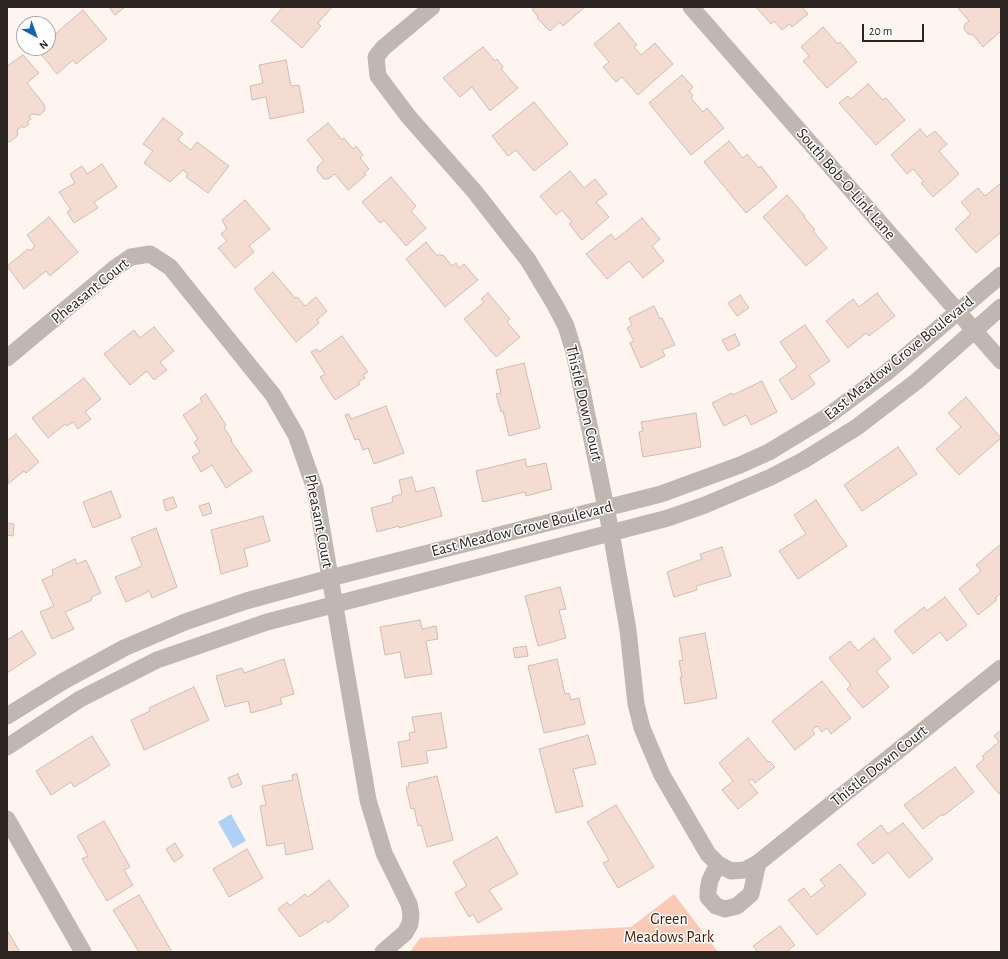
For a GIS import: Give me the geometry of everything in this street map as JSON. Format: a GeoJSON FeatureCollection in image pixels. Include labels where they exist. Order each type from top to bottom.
{"type":"FeatureCollection","features":[{"type":"Feature","properties":{"kind":"street","name":"Thistle Down Court"},"geometry":{"type":"LineString","coordinates":[[432,7],[383,48],[376,58],[378,76],[408,116],[475,192],[528,260],[566,326],[574,352],[611,532],[628,630],[636,704],[642,728],[662,775],[708,854],[718,864],[731,871],[745,870],[758,864],[1001,668]]}},
{"type":"Feature","properties":{"kind":"street","name":"South Bob-O-Link Lane"},"geometry":{"type":"LineString","coordinates":[[692,7],[1001,361]]}},
{"type":"Feature","properties":{"kind":"street","name":"Pheasant Court"},"geometry":{"type":"LineString","coordinates":[[7,358],[115,268],[131,257],[150,254],[170,267],[273,395],[296,435],[315,489],[368,800],[384,853],[409,904],[411,914],[410,924],[405,933],[384,952]]}},
{"type":"Feature","properties":{"kind":"street","name":"East Meadow Grove Boulevard"},"geometry":{"type":"LineString","coordinates":[[7,716],[62,682],[124,648],[178,625],[246,601],[330,578],[661,494],[712,477],[769,452],[825,418],[886,373],[1001,275]]}},
{"type":"Feature","properties":{"kind":"street","name":"East Meadow Grove Boulevard"},"geometry":{"type":"LineString","coordinates":[[7,747],[80,699],[157,660],[267,622],[668,518],[705,505],[771,477],[804,460],[857,427],[917,381],[1001,307]]}},
{"type":"Feature","properties":{"kind":"street"},"geometry":{"type":"LineString","coordinates":[[7,819],[83,952]]}},
{"type":"Feature","properties":{"kind":"street"},"geometry":{"type":"LineString","coordinates":[[718,864],[710,880],[708,897],[716,906],[725,909],[737,906],[751,894],[758,864]]}},
{"type":"Feature","properties":{"kind":"green space","name":"Green Meadows Park"},"geometry":{"type":"Polygon","coordinates":[[[674,894],[718,952],[410,952],[420,938],[631,927],[674,894]]]}},
{"type":"Feature","properties":{"kind":"water"},"geometry":{"type":"Polygon","coordinates":[[[231,814],[246,841],[233,848],[218,822],[231,814]]]}},
{"type":"Feature","properties":{"kind":"building"},"geometry":{"type":"Polygon","coordinates":[[[109,7],[125,7],[115,15],[109,7]]]}},
{"type":"Feature","properties":{"kind":"building"},"geometry":{"type":"Polygon","coordinates":[[[283,7],[332,7],[318,23],[321,26],[302,48],[271,21],[283,7]]]}},
{"type":"Feature","properties":{"kind":"building"},"geometry":{"type":"Polygon","coordinates":[[[535,7],[585,7],[563,26],[560,22],[550,31],[537,18],[538,17],[532,9],[535,7]]]}},
{"type":"Feature","properties":{"kind":"building"},"geometry":{"type":"Polygon","coordinates":[[[756,7],[802,7],[808,14],[792,27],[790,24],[782,30],[774,21],[771,24],[756,7]]]}},
{"type":"Feature","properties":{"kind":"building"},"geometry":{"type":"Polygon","coordinates":[[[957,7],[1001,7],[1001,31],[983,47],[973,35],[968,34],[964,29],[965,24],[969,21],[957,7]]]}},
{"type":"Feature","properties":{"kind":"building"},"geometry":{"type":"Polygon","coordinates":[[[83,10],[107,39],[76,64],[73,60],[57,74],[42,56],[56,56],[56,33],[83,10]]]}},
{"type":"Feature","properties":{"kind":"building"},"geometry":{"type":"Polygon","coordinates":[[[619,23],[637,45],[634,47],[641,55],[655,43],[673,64],[638,95],[622,77],[616,82],[603,67],[609,62],[594,44],[619,23]]]}},
{"type":"Feature","properties":{"kind":"building"},"geometry":{"type":"Polygon","coordinates":[[[823,27],[838,44],[840,42],[857,62],[827,88],[803,61],[809,56],[801,47],[823,27]]]}},
{"type":"Feature","properties":{"kind":"building"},"geometry":{"type":"Polygon","coordinates":[[[483,47],[495,61],[497,59],[503,67],[501,69],[518,88],[490,111],[472,87],[460,97],[443,78],[483,47]]]}},
{"type":"Feature","properties":{"kind":"building"},"geometry":{"type":"Polygon","coordinates":[[[24,56],[39,73],[27,83],[44,104],[45,110],[40,115],[33,114],[29,116],[31,119],[27,122],[29,124],[24,128],[22,126],[17,130],[18,135],[10,142],[7,141],[7,66],[24,56]]]}},
{"type":"Feature","properties":{"kind":"building"},"geometry":{"type":"Polygon","coordinates":[[[286,60],[291,86],[299,85],[304,112],[270,119],[266,97],[252,100],[250,86],[263,83],[259,65],[286,60]]]}},
{"type":"Feature","properties":{"kind":"building"},"geometry":{"type":"Polygon","coordinates":[[[682,75],[693,87],[689,91],[693,96],[691,98],[703,112],[707,108],[724,128],[691,155],[649,103],[682,75]]]}},
{"type":"Feature","properties":{"kind":"building"},"geometry":{"type":"Polygon","coordinates":[[[868,84],[883,100],[886,98],[905,120],[876,145],[839,103],[848,96],[851,99],[868,84]]]}},
{"type":"Feature","properties":{"kind":"building"},"geometry":{"type":"Polygon","coordinates":[[[534,102],[568,144],[534,171],[516,150],[508,156],[492,136],[534,102]]]}},
{"type":"Feature","properties":{"kind":"building"},"geometry":{"type":"Polygon","coordinates":[[[163,118],[183,133],[178,140],[191,150],[197,142],[229,166],[208,193],[186,177],[188,174],[183,170],[170,182],[144,163],[153,151],[143,144],[163,118]]]}},
{"type":"Feature","properties":{"kind":"building"},"geometry":{"type":"Polygon","coordinates":[[[328,123],[342,140],[344,138],[353,149],[356,146],[363,155],[360,158],[369,169],[364,173],[366,175],[348,190],[335,174],[328,179],[324,179],[317,171],[318,166],[324,161],[307,140],[328,123]]]}},
{"type":"Feature","properties":{"kind":"building"},"geometry":{"type":"Polygon","coordinates":[[[920,129],[927,137],[935,131],[947,144],[939,151],[959,174],[933,197],[921,183],[924,181],[913,169],[907,174],[891,155],[920,129]]]}},
{"type":"Feature","properties":{"kind":"building"},"geometry":{"type":"Polygon","coordinates":[[[729,141],[743,158],[747,154],[759,168],[761,166],[777,187],[746,213],[704,162],[729,141]]]}},
{"type":"Feature","properties":{"kind":"building"},"geometry":{"type":"Polygon","coordinates":[[[102,164],[117,187],[94,202],[98,208],[74,223],[67,212],[71,210],[59,192],[75,183],[70,174],[82,166],[87,174],[102,164]]]}},
{"type":"Feature","properties":{"kind":"building"},"geometry":{"type":"Polygon","coordinates":[[[570,171],[584,188],[595,179],[607,194],[596,202],[609,217],[582,240],[569,224],[572,222],[562,210],[556,215],[540,196],[570,171]]]}},
{"type":"Feature","properties":{"kind":"building"},"geometry":{"type":"Polygon","coordinates":[[[391,177],[416,206],[411,211],[426,228],[406,246],[384,220],[380,223],[362,202],[391,177]]]}},
{"type":"Feature","properties":{"kind":"building"},"geometry":{"type":"Polygon","coordinates":[[[1001,183],[1001,232],[976,253],[955,229],[971,214],[961,202],[978,188],[985,196],[1001,183]]]}},
{"type":"Feature","properties":{"kind":"building"},"geometry":{"type":"Polygon","coordinates":[[[787,195],[805,216],[804,217],[815,230],[813,231],[827,248],[806,266],[763,217],[787,195]]]}},
{"type":"Feature","properties":{"kind":"building"},"geometry":{"type":"Polygon","coordinates":[[[245,200],[270,229],[249,246],[254,252],[235,268],[218,248],[227,241],[221,234],[227,229],[222,220],[245,200]]]}},
{"type":"Feature","properties":{"kind":"building"},"geometry":{"type":"Polygon","coordinates":[[[49,217],[78,252],[50,276],[46,271],[24,289],[7,266],[28,249],[30,251],[35,246],[27,235],[49,217]]]}},
{"type":"Feature","properties":{"kind":"building"},"geometry":{"type":"Polygon","coordinates":[[[642,218],[660,239],[652,246],[664,261],[643,278],[629,261],[607,279],[586,254],[611,234],[615,240],[642,218]]]}},
{"type":"Feature","properties":{"kind":"building"},"geometry":{"type":"Polygon","coordinates":[[[426,242],[437,256],[440,254],[442,256],[443,255],[452,266],[456,263],[459,268],[464,264],[478,280],[445,307],[406,259],[426,242]]]}},
{"type":"Feature","properties":{"kind":"building"},"geometry":{"type":"Polygon","coordinates":[[[273,272],[295,298],[297,297],[305,306],[316,297],[327,311],[317,320],[319,323],[296,342],[254,289],[273,272]]]}},
{"type":"Feature","properties":{"kind":"building"},"geometry":{"type":"Polygon","coordinates":[[[488,293],[510,319],[507,322],[520,337],[496,357],[464,319],[484,302],[481,299],[488,293]]]}},
{"type":"Feature","properties":{"kind":"building"},"geometry":{"type":"Polygon","coordinates":[[[877,293],[895,316],[869,336],[866,333],[848,348],[826,321],[853,299],[859,307],[877,293]]]}},
{"type":"Feature","properties":{"kind":"building"},"geometry":{"type":"Polygon","coordinates":[[[740,295],[749,308],[737,316],[728,303],[740,295]]]}},
{"type":"Feature","properties":{"kind":"building"},"geometry":{"type":"Polygon","coordinates":[[[654,306],[660,319],[662,318],[675,345],[662,350],[665,356],[641,368],[630,343],[634,341],[627,328],[632,325],[629,318],[654,306]]]}},
{"type":"Feature","properties":{"kind":"building"},"geometry":{"type":"Polygon","coordinates":[[[805,325],[830,361],[809,375],[815,384],[792,400],[779,380],[797,367],[780,342],[805,325]]]}},
{"type":"Feature","properties":{"kind":"building"},"geometry":{"type":"Polygon","coordinates":[[[154,327],[174,351],[160,362],[167,370],[154,380],[147,371],[130,385],[104,354],[134,330],[140,338],[154,327]]]}},
{"type":"Feature","properties":{"kind":"building"},"geometry":{"type":"Polygon","coordinates":[[[735,334],[740,345],[728,351],[722,340],[735,334]]]}},
{"type":"Feature","properties":{"kind":"building"},"geometry":{"type":"Polygon","coordinates":[[[342,336],[368,372],[363,375],[365,378],[358,382],[360,384],[335,400],[320,377],[325,374],[311,352],[317,349],[319,352],[342,336]]]}},
{"type":"Feature","properties":{"kind":"building"},"geometry":{"type":"Polygon","coordinates":[[[524,363],[540,428],[509,436],[503,411],[501,412],[496,394],[501,393],[496,370],[524,363]]]}},
{"type":"Feature","properties":{"kind":"building"},"geometry":{"type":"Polygon","coordinates":[[[84,378],[101,399],[85,412],[91,419],[78,429],[73,422],[67,426],[65,424],[48,438],[32,418],[84,378]]]}},
{"type":"Feature","properties":{"kind":"building"},"geometry":{"type":"Polygon","coordinates":[[[762,381],[777,412],[751,425],[746,415],[724,426],[712,403],[762,381]]]}},
{"type":"Feature","properties":{"kind":"building"},"geometry":{"type":"Polygon","coordinates":[[[206,394],[226,425],[224,427],[232,440],[231,441],[252,471],[226,488],[212,465],[201,472],[192,457],[200,452],[194,442],[198,439],[183,415],[202,402],[200,398],[206,394]]]}},
{"type":"Feature","properties":{"kind":"building"},"geometry":{"type":"Polygon","coordinates":[[[966,397],[1001,438],[959,475],[936,449],[961,427],[948,413],[966,397]]]}},
{"type":"Feature","properties":{"kind":"building"},"geometry":{"type":"Polygon","coordinates":[[[386,406],[404,453],[374,464],[368,448],[363,450],[359,439],[355,440],[345,415],[349,414],[351,419],[386,406]]]}},
{"type":"Feature","properties":{"kind":"building"},"geometry":{"type":"Polygon","coordinates":[[[696,413],[701,447],[643,457],[639,432],[643,431],[641,422],[696,413]]]}},
{"type":"Feature","properties":{"kind":"building"},"geometry":{"type":"Polygon","coordinates":[[[16,434],[39,462],[26,473],[24,471],[8,484],[7,441],[16,434]]]}},
{"type":"Feature","properties":{"kind":"building"},"geometry":{"type":"Polygon","coordinates":[[[898,447],[917,474],[862,511],[844,485],[898,447]]]}},
{"type":"Feature","properties":{"kind":"building"},"geometry":{"type":"Polygon","coordinates":[[[525,459],[527,467],[546,463],[552,489],[526,496],[525,492],[483,502],[476,471],[525,459]]]}},
{"type":"Feature","properties":{"kind":"building"},"geometry":{"type":"Polygon","coordinates":[[[412,477],[416,492],[434,487],[442,516],[399,528],[399,526],[377,532],[371,508],[393,502],[392,497],[402,494],[399,480],[412,477]]]}},
{"type":"Feature","properties":{"kind":"building"},"geometry":{"type":"Polygon","coordinates":[[[111,491],[121,517],[93,528],[83,502],[111,491]]]}},
{"type":"Feature","properties":{"kind":"building"},"geometry":{"type":"Polygon","coordinates":[[[173,497],[177,507],[166,511],[163,500],[173,497]]]}},
{"type":"Feature","properties":{"kind":"building"},"geometry":{"type":"Polygon","coordinates":[[[816,500],[847,546],[798,579],[779,551],[806,534],[794,515],[816,500]]]}},
{"type":"Feature","properties":{"kind":"building"},"geometry":{"type":"Polygon","coordinates":[[[209,503],[212,513],[203,516],[199,506],[209,503]]]}},
{"type":"Feature","properties":{"kind":"building"},"geometry":{"type":"Polygon","coordinates":[[[263,516],[270,541],[244,549],[248,566],[221,574],[211,530],[263,516]]]}},
{"type":"Feature","properties":{"kind":"building"},"geometry":{"type":"Polygon","coordinates":[[[7,523],[14,524],[13,536],[7,535],[7,523]]]}},
{"type":"Feature","properties":{"kind":"building"},"geometry":{"type":"Polygon","coordinates":[[[156,528],[177,587],[152,598],[149,590],[147,590],[148,592],[126,602],[115,577],[142,566],[131,538],[156,528]]]}},
{"type":"Feature","properties":{"kind":"building"},"geometry":{"type":"Polygon","coordinates":[[[1001,544],[1001,593],[995,598],[997,600],[978,615],[959,589],[981,571],[976,565],[1001,544]]]}},
{"type":"Feature","properties":{"kind":"building"},"geometry":{"type":"Polygon","coordinates":[[[722,547],[731,576],[696,586],[697,590],[674,597],[667,572],[702,559],[700,554],[722,547]]]}},
{"type":"Feature","properties":{"kind":"building"},"geometry":{"type":"Polygon","coordinates":[[[75,559],[77,564],[86,560],[101,593],[91,597],[92,600],[65,612],[74,629],[52,639],[40,612],[54,606],[42,580],[53,575],[52,570],[75,559]]]}},
{"type":"Feature","properties":{"kind":"building"},"geometry":{"type":"Polygon","coordinates":[[[560,587],[566,609],[559,610],[566,638],[538,646],[525,596],[560,587]]]}},
{"type":"Feature","properties":{"kind":"building"},"geometry":{"type":"Polygon","coordinates":[[[945,597],[967,625],[947,641],[940,632],[913,654],[894,631],[924,607],[927,611],[945,597]]]}},
{"type":"Feature","properties":{"kind":"building"},"geometry":{"type":"Polygon","coordinates":[[[420,620],[422,629],[436,626],[438,639],[426,641],[432,674],[405,678],[400,652],[385,655],[380,627],[420,620]]]}},
{"type":"Feature","properties":{"kind":"building"},"geometry":{"type":"Polygon","coordinates":[[[22,631],[36,654],[7,673],[7,640],[22,631]]]}},
{"type":"Feature","properties":{"kind":"building"},"geometry":{"type":"Polygon","coordinates":[[[705,633],[717,698],[685,704],[680,677],[682,677],[679,661],[683,660],[679,638],[705,633]]]}},
{"type":"Feature","properties":{"kind":"building"},"geometry":{"type":"Polygon","coordinates":[[[874,638],[891,659],[876,671],[889,687],[863,708],[847,689],[851,685],[829,658],[850,641],[858,651],[874,638]]]}},
{"type":"Feature","properties":{"kind":"building"},"geometry":{"type":"Polygon","coordinates":[[[526,646],[528,656],[515,658],[513,648],[526,646]]]}},
{"type":"Feature","properties":{"kind":"building"},"geometry":{"type":"Polygon","coordinates":[[[284,659],[294,694],[280,698],[282,704],[251,713],[248,701],[225,707],[216,676],[242,668],[244,673],[284,659]]]}},
{"type":"Feature","properties":{"kind":"building"},"geometry":{"type":"Polygon","coordinates":[[[557,659],[565,694],[569,693],[571,700],[579,698],[585,724],[544,733],[528,666],[557,659]]]}},
{"type":"Feature","properties":{"kind":"building"},"geometry":{"type":"Polygon","coordinates":[[[822,681],[851,718],[831,734],[827,728],[822,732],[817,726],[812,730],[815,734],[795,750],[772,721],[822,681]]]}},
{"type":"Feature","properties":{"kind":"building"},"geometry":{"type":"Polygon","coordinates":[[[194,687],[209,720],[144,750],[131,720],[150,711],[149,708],[194,687]]]}},
{"type":"Feature","properties":{"kind":"building"},"geometry":{"type":"Polygon","coordinates":[[[441,713],[447,748],[426,751],[428,763],[402,767],[398,742],[410,740],[409,733],[415,732],[412,717],[441,713]]]}},
{"type":"Feature","properties":{"kind":"building"},"geometry":{"type":"Polygon","coordinates":[[[1001,730],[1001,792],[999,794],[976,766],[984,759],[982,756],[999,742],[994,736],[1001,730]]]}},
{"type":"Feature","properties":{"kind":"building"},"geometry":{"type":"Polygon","coordinates":[[[588,735],[596,764],[573,769],[583,806],[556,813],[539,749],[588,735]]]}},
{"type":"Feature","properties":{"kind":"building"},"geometry":{"type":"Polygon","coordinates":[[[92,736],[110,765],[74,787],[71,782],[51,795],[36,771],[92,736]]]}},
{"type":"Feature","properties":{"kind":"building"},"geometry":{"type":"Polygon","coordinates":[[[748,738],[768,762],[769,761],[775,767],[755,783],[752,779],[748,781],[758,793],[738,809],[722,790],[733,781],[719,763],[748,738]]]}},
{"type":"Feature","properties":{"kind":"building"},"geometry":{"type":"Polygon","coordinates":[[[955,767],[974,792],[943,816],[942,814],[923,829],[904,805],[955,767]]]}},
{"type":"Feature","properties":{"kind":"building"},"geometry":{"type":"Polygon","coordinates":[[[238,774],[242,784],[232,788],[228,778],[238,774]]]}},
{"type":"Feature","properties":{"kind":"building"},"geometry":{"type":"Polygon","coordinates":[[[297,774],[313,849],[286,855],[284,843],[267,846],[260,806],[266,805],[262,786],[293,780],[292,775],[297,774]]]}},
{"type":"Feature","properties":{"kind":"building"},"geometry":{"type":"Polygon","coordinates":[[[437,776],[453,840],[427,847],[421,825],[418,826],[414,808],[411,809],[406,787],[409,787],[408,783],[437,776]]]}},
{"type":"Feature","properties":{"kind":"building"},"geometry":{"type":"Polygon","coordinates":[[[616,805],[654,867],[618,888],[603,863],[609,860],[587,822],[616,805]]]}},
{"type":"Feature","properties":{"kind":"building"},"geometry":{"type":"Polygon","coordinates":[[[104,821],[130,867],[124,870],[133,885],[107,901],[82,859],[88,856],[77,836],[104,821]]]}},
{"type":"Feature","properties":{"kind":"building"},"geometry":{"type":"Polygon","coordinates":[[[903,823],[933,859],[909,878],[888,852],[873,864],[857,844],[881,825],[888,834],[903,823]]]}},
{"type":"Feature","properties":{"kind":"building"},"geometry":{"type":"Polygon","coordinates":[[[497,837],[518,874],[489,890],[502,909],[478,923],[473,914],[469,917],[455,893],[467,886],[453,862],[497,837]]]}},
{"type":"Feature","properties":{"kind":"building"},"geometry":{"type":"Polygon","coordinates":[[[175,843],[183,856],[174,862],[166,849],[175,843]]]}},
{"type":"Feature","properties":{"kind":"building"},"geometry":{"type":"Polygon","coordinates":[[[247,849],[263,878],[229,897],[213,869],[247,849]]]}},
{"type":"Feature","properties":{"kind":"building"},"geometry":{"type":"Polygon","coordinates":[[[840,864],[866,894],[817,935],[788,900],[804,888],[811,897],[825,886],[820,880],[840,864]]]}},
{"type":"Feature","properties":{"kind":"building"},"geometry":{"type":"Polygon","coordinates":[[[329,880],[349,906],[328,923],[326,920],[300,937],[278,909],[287,902],[290,906],[305,894],[308,897],[329,880]]]}},
{"type":"Feature","properties":{"kind":"building"},"geometry":{"type":"Polygon","coordinates":[[[139,895],[172,952],[139,952],[113,910],[139,895]]]}},
{"type":"Feature","properties":{"kind":"building"},"geometry":{"type":"Polygon","coordinates":[[[780,926],[795,945],[788,950],[789,952],[755,952],[757,951],[753,946],[780,926]]]}},
{"type":"Feature","properties":{"kind":"building"},"geometry":{"type":"Polygon","coordinates":[[[7,930],[20,952],[7,952],[7,930]]]}}]}
